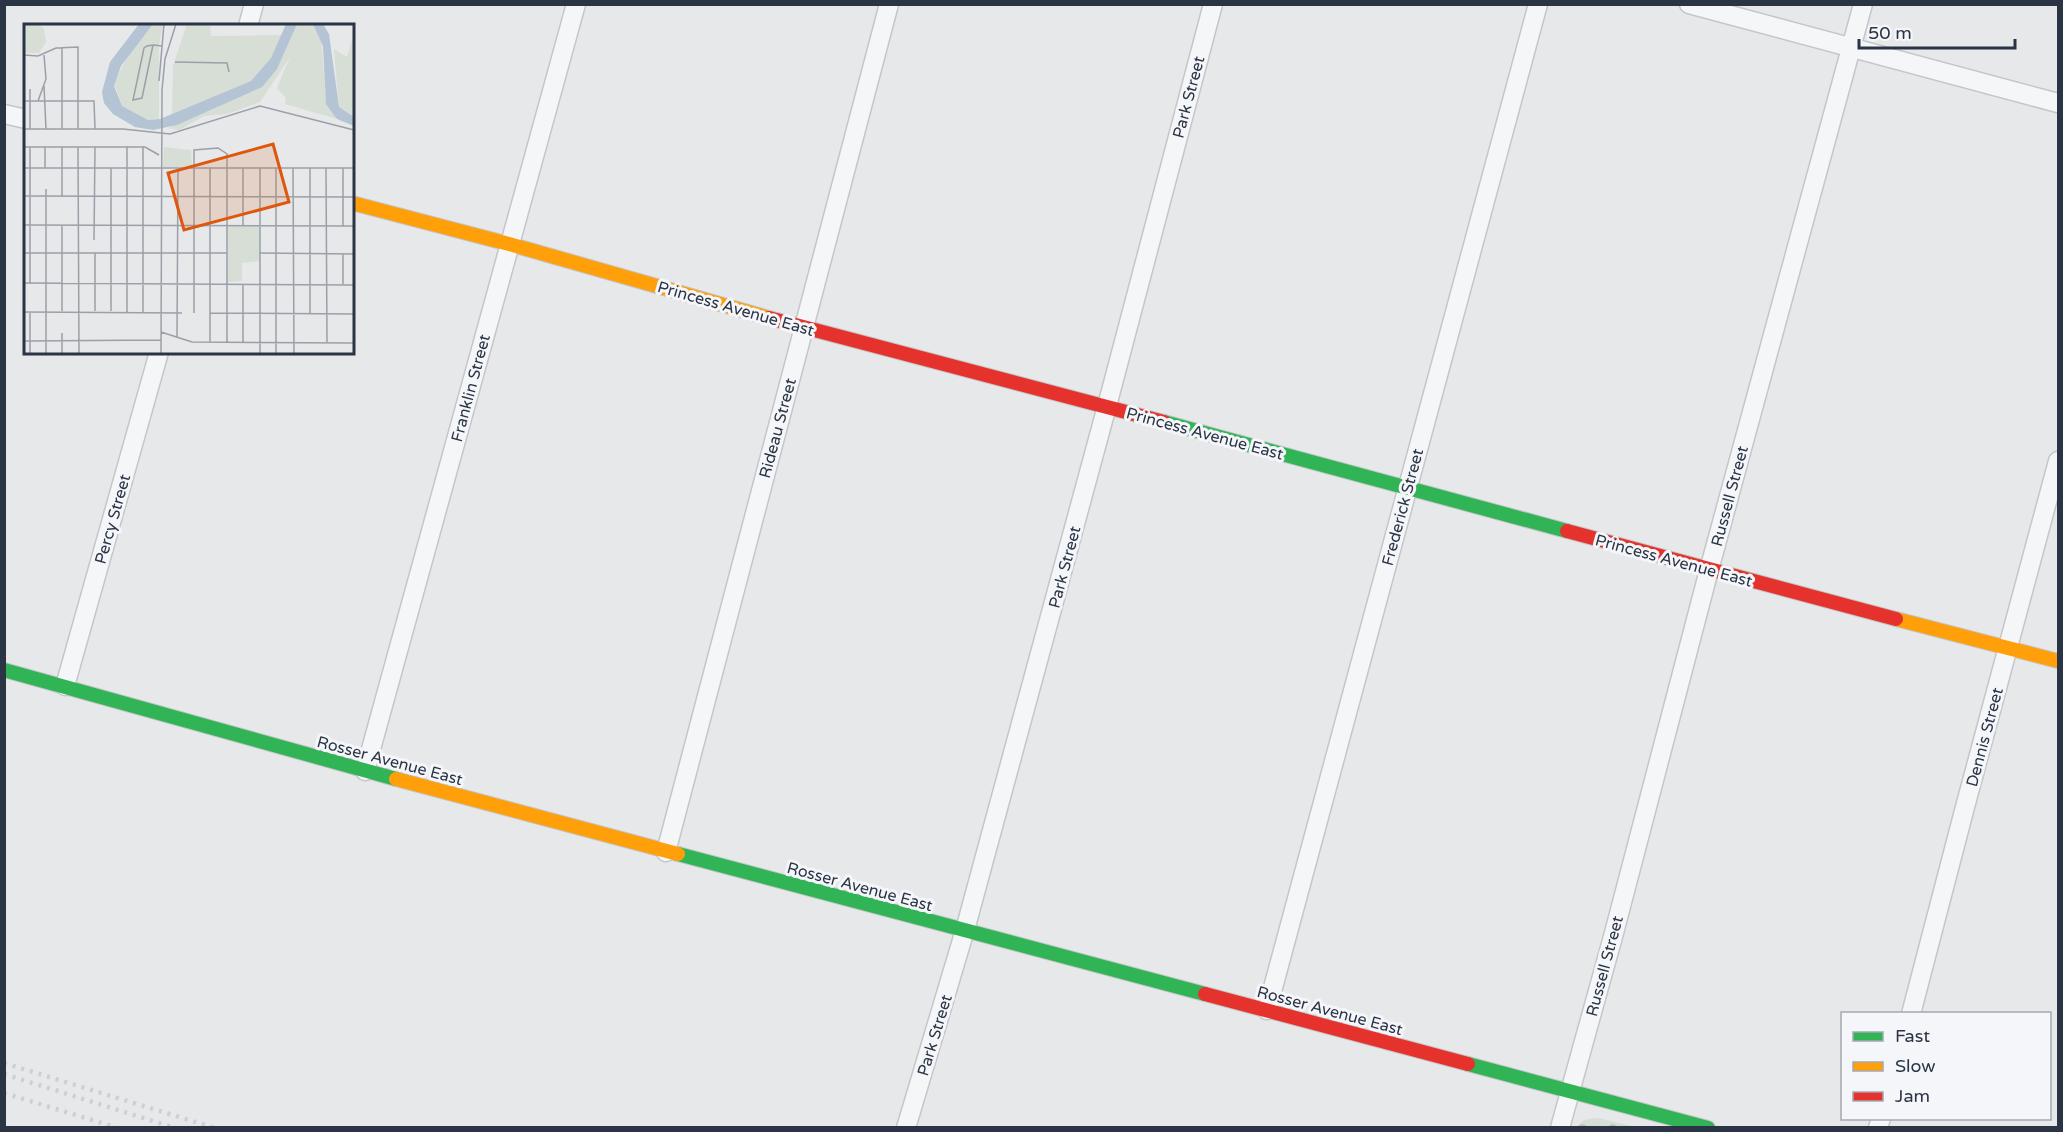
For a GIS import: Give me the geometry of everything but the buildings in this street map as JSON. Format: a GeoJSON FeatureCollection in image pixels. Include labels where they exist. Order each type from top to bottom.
{"type":"FeatureCollection","features":[{"type":"Feature","properties":{"kind":"street"},"geometry":{"type":"LineString","coordinates":[[249,24],[254,4]]}},
{"type":"Feature","properties":{"kind":"street","name":"Franklin Street"},"geometry":{"type":"LineString","coordinates":[[365,771],[576,4]]}},
{"type":"Feature","properties":{"kind":"street","name":"Rideau Street"},"geometry":{"type":"LineString","coordinates":[[666,852],[889,4]]}},
{"type":"Feature","properties":{"kind":"street","name":"Park Street"},"geometry":{"type":"LineString","coordinates":[[906,1128],[965,930],[1213,4]]}},
{"type":"Feature","properties":{"kind":"street","name":"Frederick Street"},"geometry":{"type":"LineString","coordinates":[[1267,1010],[1538,4]]}},
{"type":"Feature","properties":{"kind":"street"},"geometry":{"type":"LineString","coordinates":[[1689,4],[2058,103]]}},
{"type":"Feature","properties":{"kind":"street","name":"Russell Street"},"geometry":{"type":"LineString","coordinates":[[1560,1128],[1863,4]]}},
{"type":"Feature","properties":{"kind":"street"},"geometry":{"type":"LineString","coordinates":[[4,114],[24,119]]}},
{"type":"Feature","properties":{"kind":"street","name":"Princess Avenue East"},"geometry":{"type":"LineString","coordinates":[[354,204],[509,244],[804,328],[1107,406],[1709,570],[2058,661]]}},
{"type":"Feature","properties":{"kind":"street","name":"Percy Street"},"geometry":{"type":"LineString","coordinates":[[65,686],[158,354]]}},
{"type":"Feature","properties":{"kind":"street","name":"Dennis Street"},"geometry":{"type":"LineString","coordinates":[[1912,1012],[2058,461]]}},
{"type":"Feature","properties":{"kind":"street","name":"Rosser Avenue East"},"geometry":{"type":"LineString","coordinates":[[4,670],[666,852],[1708,1128]]}},
{"type":"Feature","properties":{"kind":"green space"},"geometry":{"type":"Polygon","coordinates":[[[1599,1118],[1635,1127],[1576,1127],[1584,1120],[1599,1118]]]}},
{"type":"Feature","properties":{"kind":"railway"},"geometry":{"type":"LineString","coordinates":[[4,1063],[215,1128]]}},
{"type":"Feature","properties":{"kind":"railway"},"geometry":{"type":"LineString","coordinates":[[4,1074],[175,1128]]}},
{"type":"Feature","properties":{"kind":"railway"},"geometry":{"type":"LineString","coordinates":[[4,1093],[118,1128]]}},
{"type":"Feature","properties":{"kind":"traffic: fast"},"geometry":{"type":"LineString","coordinates":[[1164,422],[1567,531]]}},
{"type":"Feature","properties":{"kind":"traffic: fast"},"geometry":{"type":"LineString","coordinates":[[4,670],[396,779]]}},
{"type":"Feature","properties":{"kind":"traffic: fast"},"geometry":{"type":"LineString","coordinates":[[678,854],[1205,994]]}},
{"type":"Feature","properties":{"kind":"traffic: fast"},"geometry":{"type":"LineString","coordinates":[[1468,1064],[1708,1128]]}},
{"type":"Feature","properties":{"kind":"traffic: slow"},"geometry":{"type":"LineString","coordinates":[[354,204],[509,244],[769,318]]}},
{"type":"Feature","properties":{"kind":"traffic: slow"},"geometry":{"type":"LineString","coordinates":[[1896,619],[2058,661]]}},
{"type":"Feature","properties":{"kind":"traffic: slow"},"geometry":{"type":"LineString","coordinates":[[396,779],[678,854]]}},
{"type":"Feature","properties":{"kind":"traffic: jam"},"geometry":{"type":"LineString","coordinates":[[769,318],[1164,422]]}},
{"type":"Feature","properties":{"kind":"traffic: jam"},"geometry":{"type":"LineString","coordinates":[[1567,531],[1896,619]]}},
{"type":"Feature","properties":{"kind":"traffic: jam"},"geometry":{"type":"LineString","coordinates":[[1205,994],[1468,1064]]}}]}
